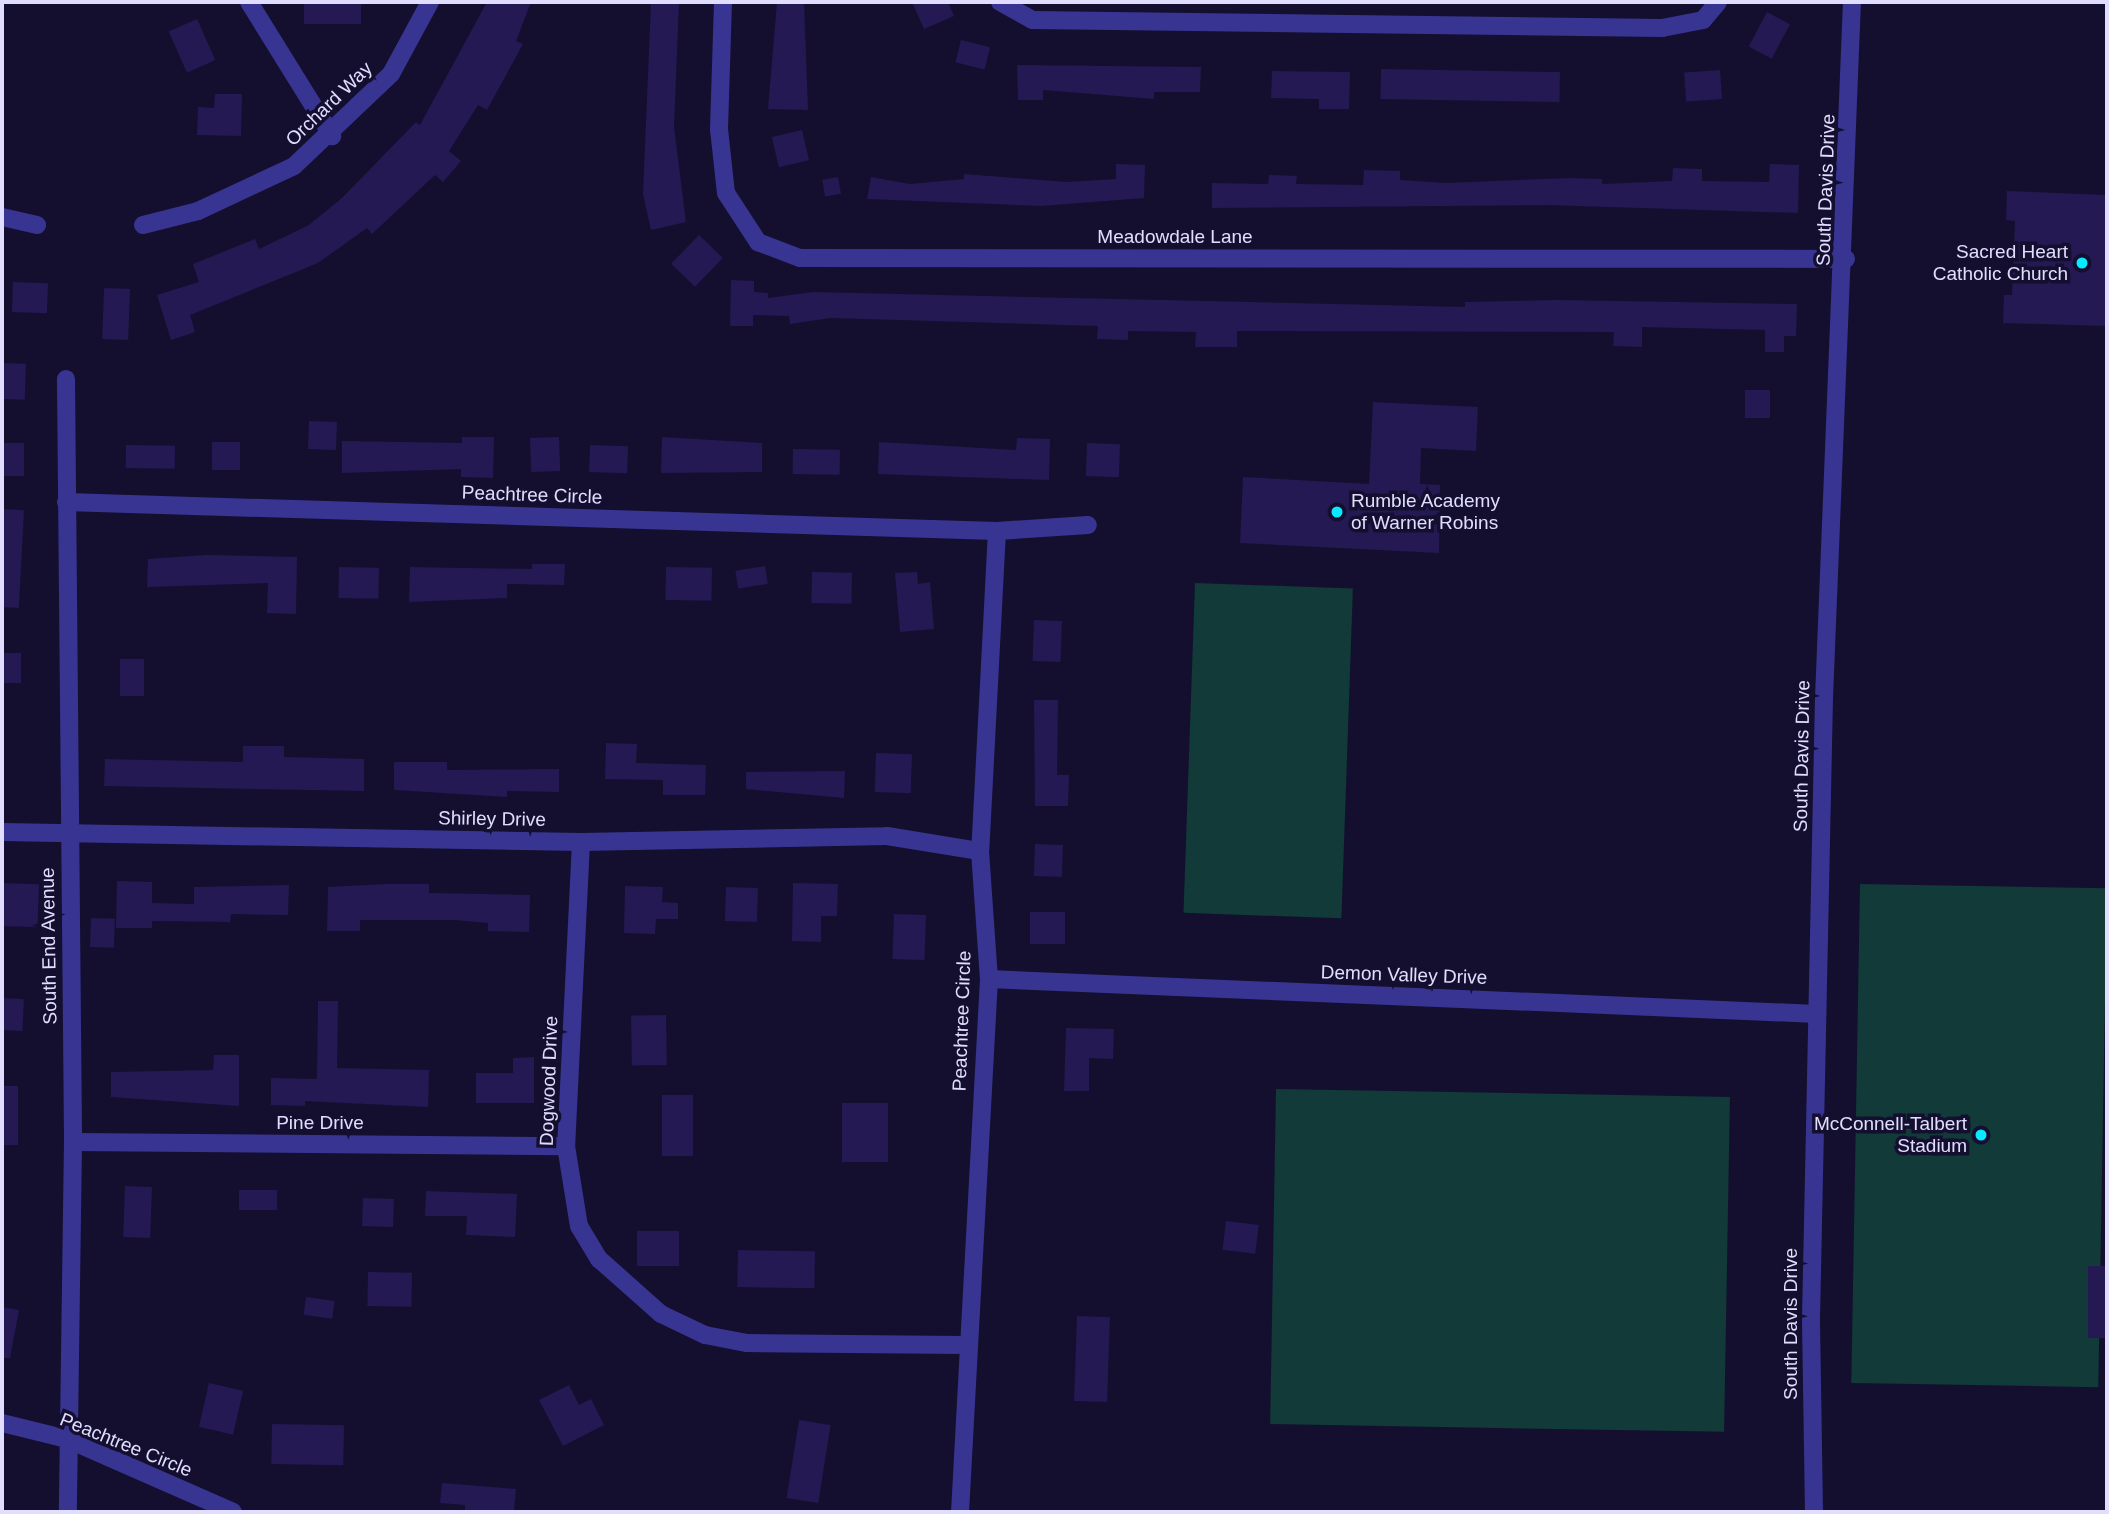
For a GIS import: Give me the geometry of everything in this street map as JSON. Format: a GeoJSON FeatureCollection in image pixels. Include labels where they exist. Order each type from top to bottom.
{"type":"FeatureCollection","features":[{"type":"Feature","properties":{"kind":"street"},"geometry":{"type":"LineString","coordinates":[[249,2],[332,136]]}},
{"type":"Feature","properties":{"kind":"street","name":"Orchard Way"},"geometry":{"type":"LineString","coordinates":[[143,225],[248,191],[332,136],[391,74],[430,2]]}},
{"type":"Feature","properties":{"kind":"street","name":"Meadowdale Lane"},"geometry":{"type":"LineString","coordinates":[[723,2],[719,129],[726,193],[738,220],[758,242],[800,258],[1846,259]]}},
{"type":"Feature","properties":{"kind":"street"},"geometry":{"type":"LineString","coordinates":[[1000,2],[1031,20],[1662,28],[1703,20],[1718,2]]}},
{"type":"Feature","properties":{"kind":"street","name":"South Davis Drive"},"geometry":{"type":"LineString","coordinates":[[1814,1512],[1817,1014],[1830,514],[1846,259],[1852,2]]}},
{"type":"Feature","properties":{"kind":"street"},"geometry":{"type":"LineString","coordinates":[[2,217],[37,225]]}},
{"type":"Feature","properties":{"kind":"street","name":"South End Avenue"},"geometry":{"type":"LineString","coordinates":[[66,379],[68,832],[73,1142],[66,1439],[68,1512]]}},
{"type":"Feature","properties":{"kind":"street","name":"Peachtree Circle"},"geometry":{"type":"LineString","coordinates":[[66,502],[997,531],[1088,525]]}},
{"type":"Feature","properties":{"kind":"street","name":"Peachtree Circle"},"geometry":{"type":"LineString","coordinates":[[960,1512],[965,1345],[989,979],[980,850],[997,531]]}},
{"type":"Feature","properties":{"kind":"street","name":"Shirley Drive"},"geometry":{"type":"LineString","coordinates":[[2,832],[581,842],[887,836],[980,850]]}},
{"type":"Feature","properties":{"kind":"street","name":"Dogwood Drive"},"geometry":{"type":"LineString","coordinates":[[581,842],[566,1146],[579,1226],[620,1282],[661,1314],[705,1335],[747,1343],[965,1345]]}},
{"type":"Feature","properties":{"kind":"street","name":"Demon Valley Drive"},"geometry":{"type":"LineString","coordinates":[[989,979],[1817,1014]]}},
{"type":"Feature","properties":{"kind":"street","name":"Pine Drive"},"geometry":{"type":"LineString","coordinates":[[73,1142],[566,1146]]}},
{"type":"Feature","properties":{"kind":"street","name":"Peachtree Circle"},"geometry":{"type":"LineString","coordinates":[[2,1423],[66,1439],[233,1512]]}},
{"type":"Feature","properties":{"kind":"green space"},"geometry":{"type":"Polygon","coordinates":[[[1195,583],[1353,589],[1341,918],[1183,913],[1195,583]]]}},
{"type":"Feature","properties":{"kind":"green space","name":"McConnell-Talbert Stadium"},"geometry":{"type":"Polygon","coordinates":[[[1860,884],[2107,888],[2098,1387],[1851,1383],[1860,884]]]}},
{"type":"Feature","properties":{"kind":"green space"},"geometry":{"type":"Polygon","coordinates":[[[1276,1089],[1730,1097],[1724,1432],[1270,1424],[1276,1089]]]}},
{"type":"Feature","properties":{"kind":"building"},"geometry":{"type":"Polygon","coordinates":[[[304,2],[361,2],[361,24],[304,24],[304,2]]]}},
{"type":"Feature","properties":{"kind":"building"},"geometry":{"type":"Polygon","coordinates":[[[487,2],[531,2],[516,41],[523,44],[487,110],[478,105],[449,151],[461,161],[443,182],[435,175],[372,234],[367,228],[318,263],[190,315],[195,332],[171,340],[157,295],[199,282],[193,264],[255,239],[259,249],[309,225],[342,198],[416,122],[420,125],[487,2]]]}},
{"type":"Feature","properties":{"kind":"building"},"geometry":{"type":"Polygon","coordinates":[[[651,2],[679,2],[674,127],[686,222],[651,230],[643,194],[651,2]]]}},
{"type":"Feature","properties":{"kind":"building"},"geometry":{"type":"Polygon","coordinates":[[[777,2],[804,2],[808,110],[768,109],[777,2]]]}},
{"type":"Feature","properties":{"kind":"building"},"geometry":{"type":"Polygon","coordinates":[[[912,2],[948,2],[954,16],[924,29],[912,2]]]}},
{"type":"Feature","properties":{"kind":"building"},"geometry":{"type":"Polygon","coordinates":[[[1767,12],[1790,24],[1772,59],[1749,46],[1767,12]]]}},
{"type":"Feature","properties":{"kind":"building"},"geometry":{"type":"Polygon","coordinates":[[[197,19],[215,60],[187,73],[169,32],[197,19]]]}},
{"type":"Feature","properties":{"kind":"building"},"geometry":{"type":"Polygon","coordinates":[[[961,40],[990,47],[985,70],[955,62],[961,40]]]}},
{"type":"Feature","properties":{"kind":"building"},"geometry":{"type":"Polygon","coordinates":[[[1017,65],[1201,67],[1200,92],[1154,92],[1154,99],[1043,90],[1043,100],[1018,100],[1017,65]]]}},
{"type":"Feature","properties":{"kind":"building"},"geometry":{"type":"Polygon","coordinates":[[[1381,69],[1560,72],[1559,102],[1380,99],[1381,69]]]}},
{"type":"Feature","properties":{"kind":"building"},"geometry":{"type":"Polygon","coordinates":[[[1720,70],[1722,99],[1686,101],[1684,73],[1720,70]]]}},
{"type":"Feature","properties":{"kind":"building"},"geometry":{"type":"Polygon","coordinates":[[[1272,71],[1350,72],[1349,109],[1319,109],[1319,99],[1271,98],[1272,71]]]}},
{"type":"Feature","properties":{"kind":"building"},"geometry":{"type":"Polygon","coordinates":[[[215,94],[242,94],[241,136],[197,135],[198,107],[214,108],[215,94]]]}},
{"type":"Feature","properties":{"kind":"building"},"geometry":{"type":"Polygon","coordinates":[[[802,130],[809,160],[779,167],[772,137],[802,130]]]}},
{"type":"Feature","properties":{"kind":"building"},"geometry":{"type":"Polygon","coordinates":[[[1116,164],[1145,165],[1144,198],[1041,206],[867,199],[871,177],[910,184],[964,179],[964,174],[1066,182],[1116,179],[1116,164]]]}},
{"type":"Feature","properties":{"kind":"building"},"geometry":{"type":"Polygon","coordinates":[[[1770,164],[1799,165],[1798,213],[1548,205],[1212,208],[1212,183],[1268,184],[1269,175],[1297,176],[1296,184],[1363,185],[1364,170],[1400,171],[1400,180],[1447,183],[1569,178],[1602,179],[1602,184],[1672,181],[1673,168],[1702,169],[1702,181],[1769,182],[1770,164]]]}},
{"type":"Feature","properties":{"kind":"building"},"geometry":{"type":"Polygon","coordinates":[[[838,177],[841,194],[825,197],[822,180],[838,177]]]}},
{"type":"Feature","properties":{"kind":"building"},"geometry":{"type":"Polygon","coordinates":[[[2007,191],[2107,195],[2107,326],[2003,323],[2004,295],[2012,295],[2015,221],[2006,220],[2007,191]]]}},
{"type":"Feature","properties":{"kind":"building"},"geometry":{"type":"Polygon","coordinates":[[[699,235],[723,258],[695,287],[671,264],[699,235]]]}},
{"type":"Feature","properties":{"kind":"building"},"geometry":{"type":"Polygon","coordinates":[[[731,280],[754,281],[754,292],[768,293],[768,298],[813,292],[1465,307],[1465,302],[1557,300],[1797,304],[1796,336],[1784,336],[1784,352],[1765,352],[1765,330],[1642,327],[1642,347],[1613,346],[1614,332],[1237,331],[1237,347],[1195,347],[1196,332],[1128,331],[1128,340],[1097,339],[1098,326],[830,318],[790,324],[789,316],[753,315],[753,326],[730,326],[731,280]]]}},
{"type":"Feature","properties":{"kind":"building"},"geometry":{"type":"Polygon","coordinates":[[[13,282],[48,283],[47,313],[12,312],[13,282]]]}},
{"type":"Feature","properties":{"kind":"building"},"geometry":{"type":"Polygon","coordinates":[[[104,288],[130,289],[128,340],[102,339],[104,288]]]}},
{"type":"Feature","properties":{"kind":"building"},"geometry":{"type":"Polygon","coordinates":[[[2,363],[26,364],[25,400],[2,399],[2,363]]]}},
{"type":"Feature","properties":{"kind":"building"},"geometry":{"type":"Polygon","coordinates":[[[1745,390],[1770,390],[1770,418],[1745,418],[1745,390]]]}},
{"type":"Feature","properties":{"kind":"building"},"geometry":{"type":"Polygon","coordinates":[[[1373,402],[1478,407],[1476,451],[1421,448],[1420,484],[1440,485],[1439,553],[1240,543],[1243,477],[1369,484],[1373,402]]]}},
{"type":"Feature","properties":{"kind":"building"},"geometry":{"type":"Polygon","coordinates":[[[309,421],[337,422],[336,450],[308,449],[309,421]]]}},
{"type":"Feature","properties":{"kind":"building"},"geometry":{"type":"Polygon","coordinates":[[[462,437],[494,437],[493,478],[461,477],[461,469],[342,473],[342,441],[462,443],[462,437]]]}},
{"type":"Feature","properties":{"kind":"building"},"geometry":{"type":"Polygon","coordinates":[[[559,437],[560,471],[531,472],[530,438],[559,437]]]}},
{"type":"Feature","properties":{"kind":"building"},"geometry":{"type":"Polygon","coordinates":[[[662,437],[762,443],[762,472],[661,473],[662,437]]]}},
{"type":"Feature","properties":{"kind":"building"},"geometry":{"type":"Polygon","coordinates":[[[1017,438],[1050,439],[1049,480],[878,474],[879,442],[1016,450],[1017,438]]]}},
{"type":"Feature","properties":{"kind":"building"},"geometry":{"type":"Polygon","coordinates":[[[212,442],[240,442],[240,470],[212,470],[212,442]]]}},
{"type":"Feature","properties":{"kind":"building"},"geometry":{"type":"Polygon","coordinates":[[[2,443],[24,443],[24,476],[2,476],[2,443]]]}},
{"type":"Feature","properties":{"kind":"building"},"geometry":{"type":"Polygon","coordinates":[[[1087,443],[1120,444],[1119,477],[1086,476],[1087,443]]]}},
{"type":"Feature","properties":{"kind":"building"},"geometry":{"type":"Polygon","coordinates":[[[126,445],[175,446],[175,469],[126,468],[126,445]]]}},
{"type":"Feature","properties":{"kind":"building"},"geometry":{"type":"Polygon","coordinates":[[[590,445],[628,446],[627,473],[589,472],[590,445]]]}},
{"type":"Feature","properties":{"kind":"building"},"geometry":{"type":"Polygon","coordinates":[[[793,449],[840,450],[840,475],[793,474],[793,449]]]}},
{"type":"Feature","properties":{"kind":"building"},"geometry":{"type":"Polygon","coordinates":[[[2,509],[24,510],[19,608],[2,607],[2,509]]]}},
{"type":"Feature","properties":{"kind":"building"},"geometry":{"type":"Polygon","coordinates":[[[206,555],[297,557],[296,614],[267,613],[268,583],[147,587],[148,559],[206,555]]]}},
{"type":"Feature","properties":{"kind":"building"},"geometry":{"type":"Polygon","coordinates":[[[532,564],[565,564],[564,585],[507,584],[507,598],[409,602],[410,567],[532,569],[532,564]]]}},
{"type":"Feature","properties":{"kind":"building"},"geometry":{"type":"Polygon","coordinates":[[[765,566],[768,584],[738,588],[735,571],[765,566]]]}},
{"type":"Feature","properties":{"kind":"building"},"geometry":{"type":"Polygon","coordinates":[[[339,567],[379,568],[378,599],[338,598],[339,567]]]}},
{"type":"Feature","properties":{"kind":"building"},"geometry":{"type":"Polygon","coordinates":[[[666,567],[712,568],[711,601],[665,600],[666,567]]]}},
{"type":"Feature","properties":{"kind":"building"},"geometry":{"type":"Polygon","coordinates":[[[812,572],[852,573],[851,604],[811,603],[812,572]]]}},
{"type":"Feature","properties":{"kind":"building"},"geometry":{"type":"Polygon","coordinates":[[[917,572],[918,584],[930,582],[934,629],[900,632],[895,573],[917,572]]]}},
{"type":"Feature","properties":{"kind":"building"},"geometry":{"type":"Polygon","coordinates":[[[1034,620],[1062,621],[1061,662],[1033,661],[1034,620]]]}},
{"type":"Feature","properties":{"kind":"building"},"geometry":{"type":"Polygon","coordinates":[[[2,653],[21,653],[21,683],[2,683],[2,653]]]}},
{"type":"Feature","properties":{"kind":"building"},"geometry":{"type":"Polygon","coordinates":[[[120,659],[144,659],[144,696],[120,696],[120,659]]]}},
{"type":"Feature","properties":{"kind":"building"},"geometry":{"type":"Polygon","coordinates":[[[1034,700],[1058,700],[1057,775],[1069,775],[1068,806],[1035,806],[1034,700]]]}},
{"type":"Feature","properties":{"kind":"building"},"geometry":{"type":"Polygon","coordinates":[[[606,743],[637,744],[636,763],[706,765],[705,795],[663,795],[663,780],[605,779],[606,743]]]}},
{"type":"Feature","properties":{"kind":"building"},"geometry":{"type":"Polygon","coordinates":[[[243,746],[284,746],[284,757],[364,759],[364,791],[104,786],[105,759],[243,762],[243,746]]]}},
{"type":"Feature","properties":{"kind":"building"},"geometry":{"type":"Polygon","coordinates":[[[876,753],[912,754],[911,793],[875,792],[876,753]]]}},
{"type":"Feature","properties":{"kind":"building"},"geometry":{"type":"Polygon","coordinates":[[[394,762],[447,762],[447,770],[559,769],[559,792],[507,791],[507,797],[394,790],[394,762]]]}},
{"type":"Feature","properties":{"kind":"building"},"geometry":{"type":"Polygon","coordinates":[[[845,771],[844,798],[746,789],[746,772],[845,771]]]}},
{"type":"Feature","properties":{"kind":"building"},"geometry":{"type":"Polygon","coordinates":[[[1035,844],[1063,845],[1062,877],[1034,876],[1035,844]]]}},
{"type":"Feature","properties":{"kind":"building"},"geometry":{"type":"Polygon","coordinates":[[[117,881],[152,882],[152,903],[194,904],[194,887],[289,885],[288,915],[231,914],[230,922],[152,921],[152,928],[116,928],[117,881]]]}},
{"type":"Feature","properties":{"kind":"building"},"geometry":{"type":"Polygon","coordinates":[[[2,883],[39,884],[37,927],[2,926],[2,883]]]}},
{"type":"Feature","properties":{"kind":"building"},"geometry":{"type":"Polygon","coordinates":[[[793,883],[838,884],[837,916],[821,916],[821,942],[792,941],[793,883]]]}},
{"type":"Feature","properties":{"kind":"building"},"geometry":{"type":"Polygon","coordinates":[[[429,884],[429,893],[530,895],[529,932],[488,931],[488,923],[455,920],[360,920],[360,931],[327,931],[328,887],[429,884]]]}},
{"type":"Feature","properties":{"kind":"building"},"geometry":{"type":"Polygon","coordinates":[[[625,886],[663,887],[662,902],[678,903],[678,919],[656,919],[655,934],[624,933],[625,886]]]}},
{"type":"Feature","properties":{"kind":"building"},"geometry":{"type":"Polygon","coordinates":[[[726,887],[758,888],[757,922],[725,921],[726,887]]]}},
{"type":"Feature","properties":{"kind":"building"},"geometry":{"type":"Polygon","coordinates":[[[1030,912],[1065,912],[1065,944],[1030,944],[1030,912]]]}},
{"type":"Feature","properties":{"kind":"building"},"geometry":{"type":"Polygon","coordinates":[[[894,914],[926,915],[924,960],[892,959],[894,914]]]}},
{"type":"Feature","properties":{"kind":"building"},"geometry":{"type":"Polygon","coordinates":[[[91,918],[115,919],[114,948],[90,947],[91,918]]]}},
{"type":"Feature","properties":{"kind":"building"},"geometry":{"type":"Polygon","coordinates":[[[2,998],[24,999],[22,1031],[2,1030],[2,998]]]}},
{"type":"Feature","properties":{"kind":"building"},"geometry":{"type":"Polygon","coordinates":[[[318,1001],[338,1001],[337,1068],[429,1070],[428,1107],[305,1101],[305,1106],[271,1105],[271,1078],[317,1079],[318,1001]]]}},
{"type":"Feature","properties":{"kind":"building"},"geometry":{"type":"Polygon","coordinates":[[[666,1015],[667,1065],[632,1066],[631,1016],[666,1015]]]}},
{"type":"Feature","properties":{"kind":"building"},"geometry":{"type":"Polygon","coordinates":[[[1066,1028],[1114,1029],[1113,1059],[1089,1058],[1089,1091],[1064,1091],[1066,1028]]]}},
{"type":"Feature","properties":{"kind":"building"},"geometry":{"type":"Polygon","coordinates":[[[214,1055],[239,1055],[239,1106],[111,1097],[111,1072],[213,1070],[214,1055]]]}},
{"type":"Feature","properties":{"kind":"building"},"geometry":{"type":"Polygon","coordinates":[[[534,1057],[534,1103],[476,1103],[476,1073],[513,1073],[513,1058],[534,1057]]]}},
{"type":"Feature","properties":{"kind":"building"},"geometry":{"type":"Polygon","coordinates":[[[2,1086],[18,1086],[18,1145],[2,1145],[2,1086]]]}},
{"type":"Feature","properties":{"kind":"building"},"geometry":{"type":"Polygon","coordinates":[[[662,1095],[693,1095],[693,1156],[662,1156],[662,1095]]]}},
{"type":"Feature","properties":{"kind":"building"},"geometry":{"type":"Polygon","coordinates":[[[842,1103],[888,1103],[888,1162],[842,1162],[842,1103]]]}},
{"type":"Feature","properties":{"kind":"building"},"geometry":{"type":"Polygon","coordinates":[[[125,1186],[152,1187],[150,1238],[123,1237],[125,1186]]]}},
{"type":"Feature","properties":{"kind":"building"},"geometry":{"type":"Polygon","coordinates":[[[239,1190],[277,1190],[277,1210],[239,1210],[239,1190]]]}},
{"type":"Feature","properties":{"kind":"building"},"geometry":{"type":"Polygon","coordinates":[[[426,1191],[517,1194],[515,1237],[466,1235],[467,1216],[425,1216],[426,1191]]]}},
{"type":"Feature","properties":{"kind":"building"},"geometry":{"type":"Polygon","coordinates":[[[363,1198],[394,1199],[393,1227],[362,1226],[363,1198]]]}},
{"type":"Feature","properties":{"kind":"building"},"geometry":{"type":"Polygon","coordinates":[[[1226,1221],[1259,1225],[1255,1254],[1222,1250],[1226,1221]]]}},
{"type":"Feature","properties":{"kind":"building"},"geometry":{"type":"Polygon","coordinates":[[[637,1231],[679,1231],[679,1266],[637,1266],[637,1231]]]}},
{"type":"Feature","properties":{"kind":"building"},"geometry":{"type":"Polygon","coordinates":[[[738,1250],[815,1251],[814,1288],[737,1287],[738,1250]]]}},
{"type":"Feature","properties":{"kind":"building"},"geometry":{"type":"Polygon","coordinates":[[[2088,1266],[2107,1266],[2107,1338],[2088,1338],[2088,1266]]]}},
{"type":"Feature","properties":{"kind":"building"},"geometry":{"type":"Polygon","coordinates":[[[368,1272],[412,1273],[411,1307],[367,1306],[368,1272]]]}},
{"type":"Feature","properties":{"kind":"building"},"geometry":{"type":"Polygon","coordinates":[[[306,1297],[335,1301],[332,1319],[303,1315],[306,1297]]]}},
{"type":"Feature","properties":{"kind":"building"},"geometry":{"type":"Polygon","coordinates":[[[2,1307],[19,1310],[10,1358],[2,1358],[2,1307]]]}},
{"type":"Feature","properties":{"kind":"building"},"geometry":{"type":"Polygon","coordinates":[[[1077,1316],[1110,1317],[1107,1402],[1074,1401],[1077,1316]]]}},
{"type":"Feature","properties":{"kind":"building"},"geometry":{"type":"Polygon","coordinates":[[[209,1383],[243,1391],[233,1435],[199,1427],[209,1383]]]}},
{"type":"Feature","properties":{"kind":"building"},"geometry":{"type":"Polygon","coordinates":[[[569,1385],[579,1405],[591,1399],[604,1425],[563,1446],[539,1400],[569,1385]]]}},
{"type":"Feature","properties":{"kind":"building"},"geometry":{"type":"Polygon","coordinates":[[[799,1420],[831,1425],[818,1503],[787,1498],[799,1420]]]}},
{"type":"Feature","properties":{"kind":"building"},"geometry":{"type":"Polygon","coordinates":[[[272,1424],[344,1425],[343,1465],[271,1464],[272,1424]]]}},
{"type":"Feature","properties":{"kind":"building"},"geometry":{"type":"Polygon","coordinates":[[[442,1483],[516,1489],[514,1512],[465,1512],[465,1505],[440,1503],[442,1483]]]}},
{"type":"Feature","properties":{"kind":"place","name":"Sacred Heart Catholic Church"},"geometry":{"type":"Point","coordinates":[2082,263]}},
{"type":"Feature","properties":{"kind":"place","name":"Rumble Academy of Warner Robins"},"geometry":{"type":"Point","coordinates":[1337,512]}},
{"type":"Feature","properties":{"kind":"place","name":"McConnell-Talbert Stadium"},"geometry":{"type":"Point","coordinates":[1981,1135]}}]}
